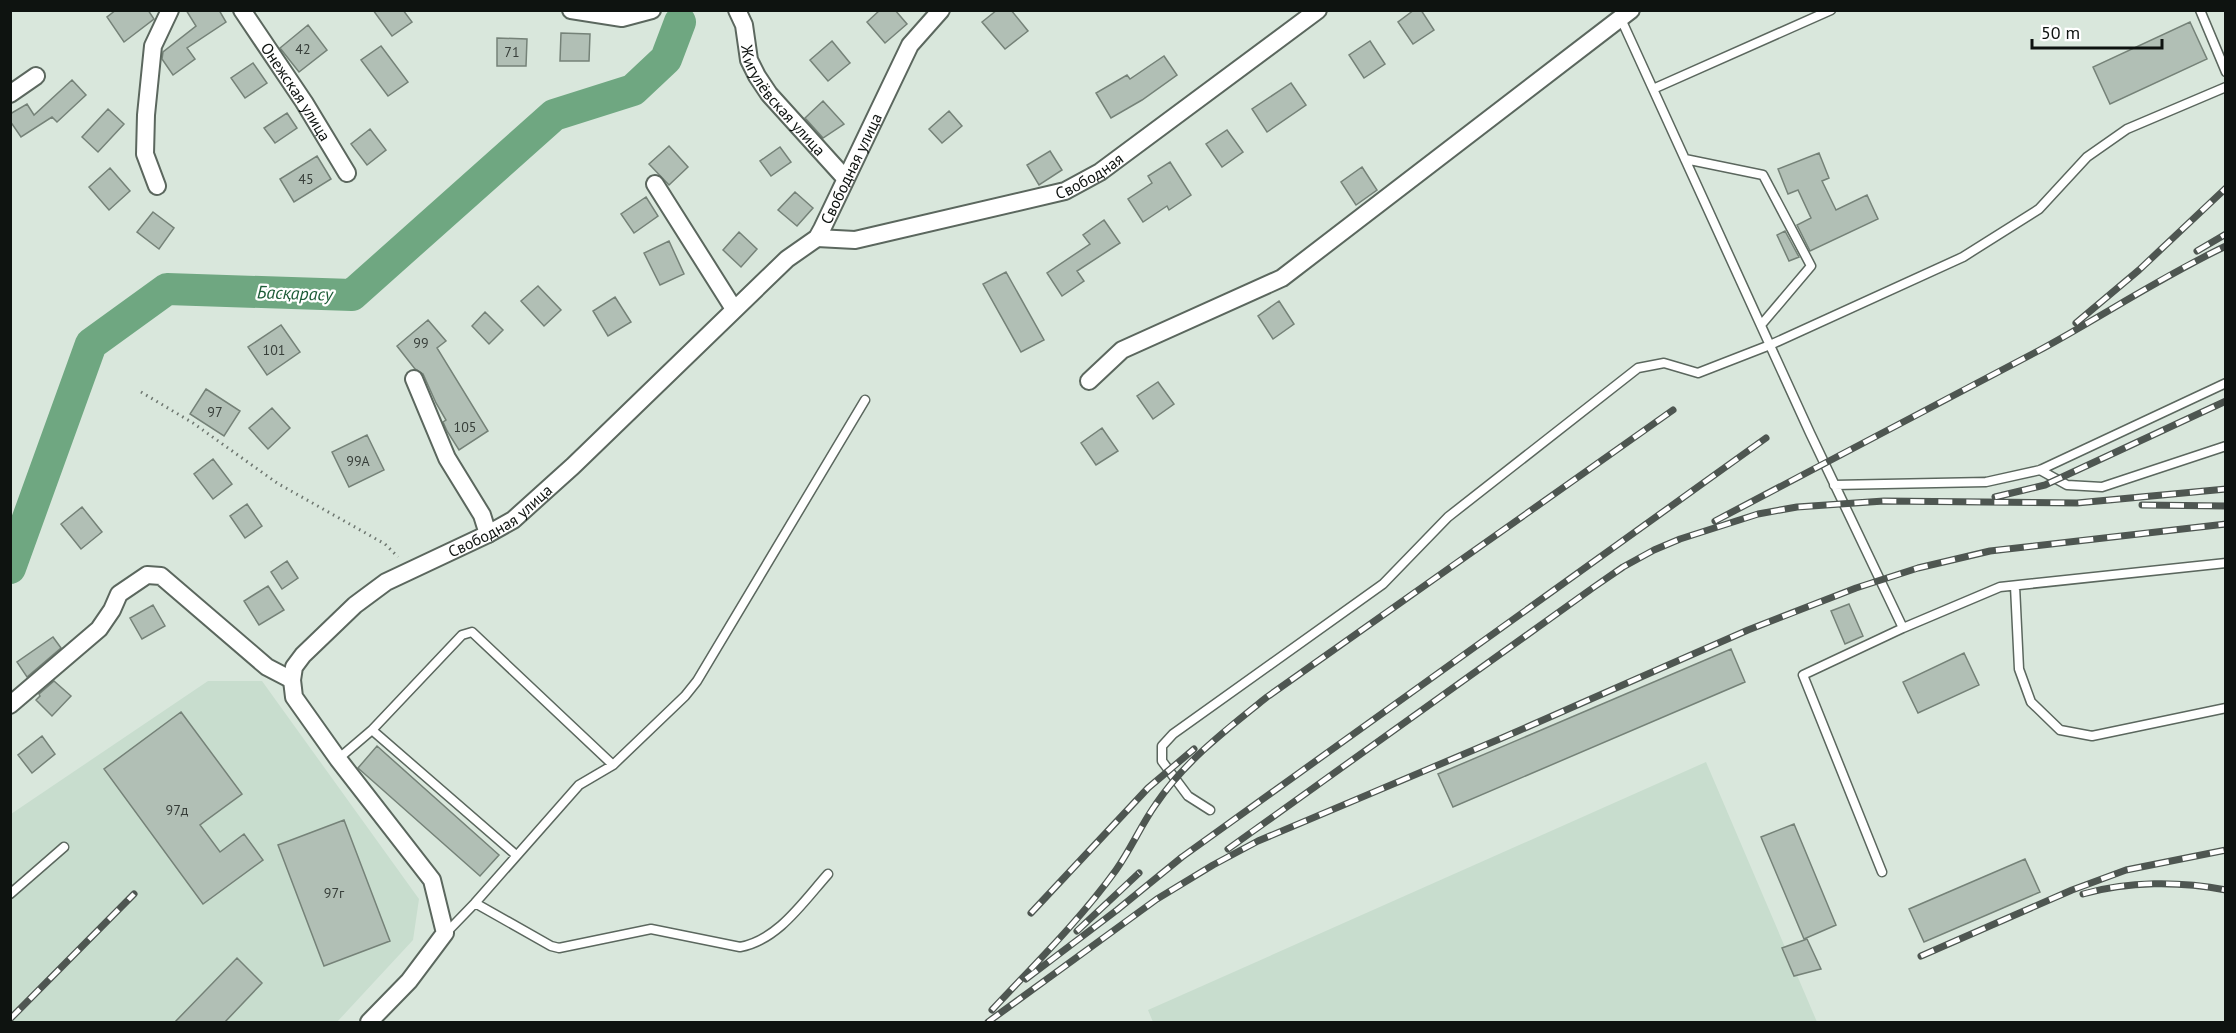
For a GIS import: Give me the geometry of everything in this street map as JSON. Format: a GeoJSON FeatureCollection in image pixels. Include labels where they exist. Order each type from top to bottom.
{"type":"FeatureCollection","features":[{"type":"Feature","properties":{"kind":"street"},"geometry":{"type":"LineString","coordinates":[[157,186],[145,154],[146,115],[153,46],[170,10]]}},
{"type":"Feature","properties":{"kind":"street","name":"Онежская улица"},"geometry":{"type":"LineString","coordinates":[[242,10],[304,102],[347,173]]}},
{"type":"Feature","properties":{"kind":"street"},"geometry":{"type":"LineString","coordinates":[[571,10],[622,18],[652,10]]}},
{"type":"Feature","properties":{"kind":"street","name":"Жигулёвская улица"},"geometry":{"type":"LineString","coordinates":[[737,10],[744,25],[749,60],[756,76],[783,110],[845,178]]}},
{"type":"Feature","properties":{"kind":"street","name":"Свободная улица"},"geometry":{"type":"LineString","coordinates":[[292,680],[294,667],[303,655],[356,605],[386,582],[513,520],[573,466],[787,259],[817,238],[910,45],[941,10]]}},
{"type":"Feature","properties":{"kind":"street","name":"Свободная"},"geometry":{"type":"LineString","coordinates":[[817,238],[855,240],[1065,191],[1100,172],[1143,137],[1318,10]]}},
{"type":"Feature","properties":{"kind":"street"},"geometry":{"type":"LineString","coordinates":[[1089,381],[1122,350],[1282,278],[1626,15]]}},
{"type":"Feature","properties":{"kind":"street"},"geometry":{"type":"LineString","coordinates":[[10,94],[36,76]]}},
{"type":"Feature","properties":{"kind":"street"},"geometry":{"type":"LineString","coordinates":[[655,184],[734,309]]}},
{"type":"Feature","properties":{"kind":"street"},"geometry":{"type":"LineString","coordinates":[[414,379],[447,458],[482,515],[488,534]]}},
{"type":"Feature","properties":{"kind":"street"},"geometry":{"type":"LineString","coordinates":[[10,705],[99,629],[112,610],[119,594],[147,575],[161,576],[267,667],[292,680],[294,697],[338,759],[432,880],[446,933],[409,981],[369,1023]]}},
{"type":"Feature","properties":{"kind":"lane"},"geometry":{"type":"LineString","coordinates":[[1653,89],[1831,10]]}},
{"type":"Feature","properties":{"kind":"lane"},"geometry":{"type":"LineString","coordinates":[[2200,10],[2226,72]]}},
{"type":"Feature","properties":{"kind":"lane"},"geometry":{"type":"LineString","coordinates":[[1626,15],[1653,89],[1834,485],[1903,628]]}},
{"type":"Feature","properties":{"kind":"lane"},"geometry":{"type":"LineString","coordinates":[[1210,810],[1188,796],[1162,761],[1162,747],[1173,734],[1383,584],[1448,516],[1638,368],[1664,363],[1698,373],[1770,345],[1963,257],[2039,209],[2087,157],[2127,129],[2226,87]]}},
{"type":"Feature","properties":{"kind":"lane"},"geometry":{"type":"LineString","coordinates":[[1685,159],[1762,175],[1811,266],[1761,325]]}},
{"type":"Feature","properties":{"kind":"lane"},"geometry":{"type":"LineString","coordinates":[[1834,485],[1986,482],[2040,470],[2226,383]]}},
{"type":"Feature","properties":{"kind":"lane"},"geometry":{"type":"LineString","coordinates":[[446,933],[579,786],[613,765],[685,696],[697,681],[865,400]]}},
{"type":"Feature","properties":{"kind":"lane"},"geometry":{"type":"LineString","coordinates":[[2040,470],[2067,485],[2102,487],[2226,446]]}},
{"type":"Feature","properties":{"kind":"lane"},"geometry":{"type":"LineString","coordinates":[[1882,872],[1803,675],[1903,628],[2000,587],[2226,562]]}},
{"type":"Feature","properties":{"kind":"lane"},"geometry":{"type":"LineString","coordinates":[[2014,586],[2019,669],[2031,702],[2060,730],[2092,736],[2226,708]]}},
{"type":"Feature","properties":{"kind":"lane"},"geometry":{"type":"LineString","coordinates":[[338,759],[372,730],[462,635],[472,632],[613,765]]}},
{"type":"Feature","properties":{"kind":"lane"},"geometry":{"type":"LineString","coordinates":[[372,730],[516,855]]}},
{"type":"Feature","properties":{"kind":"lane"},"geometry":{"type":"LineString","coordinates":[[10,894],[64,846]]}},
{"type":"Feature","properties":{"kind":"lane"},"geometry":{"type":"LineString","coordinates":[[475,903],[552,946],[560,948],[651,929],[740,947],[754,944],[780,928],[828,874]]}},
{"type":"Feature","properties":{"kind":"path"},"geometry":{"type":"LineString","coordinates":[[141,392],[193,423],[277,483],[385,544],[398,556],[404,574]]}},
{"type":"Feature","properties":{"kind":"shaded area"},"geometry":{"type":"Polygon","coordinates":[[[208,681],[262,681],[419,899],[413,940],[337,1022],[11,1022],[11,814],[208,681]]]}},
{"type":"Feature","properties":{"kind":"shaded area"},"geometry":{"type":"Polygon","coordinates":[[[1706,762],[1817,1022],[1153,1022],[1148,1010],[1706,762]]]}},
{"type":"Feature","properties":{"kind":"building"},"geometry":{"type":"Polygon","coordinates":[[[116,10],[148,10],[154,19],[124,42],[107,17],[116,10]]]}},
{"type":"Feature","properties":{"kind":"building"},"geometry":{"type":"Polygon","coordinates":[[[186,10],[219,10],[226,22],[187,48],[195,59],[173,75],[162,59],[163,52],[196,26],[186,10]]]}},
{"type":"Feature","properties":{"kind":"building"},"geometry":{"type":"Polygon","coordinates":[[[373,10],[403,10],[412,22],[392,36],[373,10]]]}},
{"type":"Feature","properties":{"kind":"building"},"geometry":{"type":"Polygon","coordinates":[[[880,10],[895,10],[907,24],[885,43],[867,22],[880,10]]]}},
{"type":"Feature","properties":{"kind":"building"},"geometry":{"type":"Polygon","coordinates":[[[997,10],[1011,10],[1028,31],[1005,49],[982,22],[997,10]]]}},
{"type":"Feature","properties":{"kind":"building"},"geometry":{"type":"Polygon","coordinates":[[[1414,10],[1421,10],[1434,30],[1413,44],[1398,22],[1414,10]]]}},
{"type":"Feature","properties":{"kind":"building"},"geometry":{"type":"Polygon","coordinates":[[[2190,22],[2207,59],[2110,104],[2093,67],[2190,22]]]}},
{"type":"Feature","properties":{"kind":"building"},"geometry":{"type":"Polygon","coordinates":[[[308,25],[327,50],[299,72],[280,48],[308,25]]]}},
{"type":"Feature","properties":{"kind":"building"},"geometry":{"type":"Polygon","coordinates":[[[561,33],[590,34],[589,61],[560,61],[561,33]]]}},
{"type":"Feature","properties":{"kind":"building"},"geometry":{"type":"Polygon","coordinates":[[[497,38],[527,39],[526,66],[497,66],[497,38]]]}},
{"type":"Feature","properties":{"kind":"building"},"geometry":{"type":"Polygon","coordinates":[[[832,41],[850,63],[828,81],[810,60],[832,41]]]}},
{"type":"Feature","properties":{"kind":"building"},"geometry":{"type":"Polygon","coordinates":[[[1370,41],[1385,64],[1364,78],[1349,55],[1370,41]]]}},
{"type":"Feature","properties":{"kind":"building"},"geometry":{"type":"Polygon","coordinates":[[[381,46],[408,82],[388,96],[361,60],[381,46]]]}},
{"type":"Feature","properties":{"kind":"building"},"geometry":{"type":"Polygon","coordinates":[[[1164,56],[1177,75],[1142,100],[1111,118],[1096,93],[1127,75],[1130,79],[1164,56]]]}},
{"type":"Feature","properties":{"kind":"building"},"geometry":{"type":"Polygon","coordinates":[[[253,63],[267,83],[245,98],[231,78],[253,63]]]}},
{"type":"Feature","properties":{"kind":"building"},"geometry":{"type":"Polygon","coordinates":[[[72,80],[86,95],[57,122],[52,117],[21,137],[10,121],[10,114],[27,104],[34,115],[72,80]]]}},
{"type":"Feature","properties":{"kind":"building"},"geometry":{"type":"Polygon","coordinates":[[[1291,83],[1306,105],[1267,132],[1252,109],[1291,83]]]}},
{"type":"Feature","properties":{"kind":"building"},"geometry":{"type":"Polygon","coordinates":[[[823,101],[844,124],[823,138],[805,118],[823,101]]]}},
{"type":"Feature","properties":{"kind":"building"},"geometry":{"type":"Polygon","coordinates":[[[108,109],[124,124],[98,152],[82,137],[108,109]]]}},
{"type":"Feature","properties":{"kind":"building"},"geometry":{"type":"Polygon","coordinates":[[[949,111],[962,126],[942,143],[929,129],[949,111]]]}},
{"type":"Feature","properties":{"kind":"building"},"geometry":{"type":"Polygon","coordinates":[[[287,113],[297,128],[275,143],[264,128],[287,113]]]}},
{"type":"Feature","properties":{"kind":"building"},"geometry":{"type":"Polygon","coordinates":[[[370,129],[386,150],[367,165],[351,144],[370,129]]]}},
{"type":"Feature","properties":{"kind":"building"},"geometry":{"type":"Polygon","coordinates":[[[1227,130],[1243,152],[1222,167],[1206,144],[1227,130]]]}},
{"type":"Feature","properties":{"kind":"building"},"geometry":{"type":"Polygon","coordinates":[[[669,146],[688,167],[669,185],[649,164],[669,146]]]}},
{"type":"Feature","properties":{"kind":"building"},"geometry":{"type":"Polygon","coordinates":[[[780,147],[791,162],[771,176],[760,161],[780,147]]]}},
{"type":"Feature","properties":{"kind":"building"},"geometry":{"type":"Polygon","coordinates":[[[1050,151],[1062,170],[1039,185],[1027,165],[1050,151]]]}},
{"type":"Feature","properties":{"kind":"building"},"geometry":{"type":"Polygon","coordinates":[[[1819,153],[1829,178],[1822,181],[1836,210],[1867,195],[1878,219],[1810,251],[1797,225],[1811,218],[1798,190],[1788,194],[1778,169],[1819,153]]]}},
{"type":"Feature","properties":{"kind":"building"},"geometry":{"type":"Polygon","coordinates":[[[317,156],[331,179],[294,202],[280,179],[317,156]]]}},
{"type":"Feature","properties":{"kind":"building"},"geometry":{"type":"Polygon","coordinates":[[[1170,162],[1191,195],[1169,210],[1167,206],[1143,222],[1128,199],[1152,183],[1148,176],[1170,162]]]}},
{"type":"Feature","properties":{"kind":"building"},"geometry":{"type":"Polygon","coordinates":[[[1362,167],[1377,190],[1356,205],[1341,182],[1362,167]]]}},
{"type":"Feature","properties":{"kind":"building"},"geometry":{"type":"Polygon","coordinates":[[[110,168],[130,191],[109,210],[89,187],[110,168]]]}},
{"type":"Feature","properties":{"kind":"building"},"geometry":{"type":"Polygon","coordinates":[[[795,192],[813,208],[797,226],[778,210],[795,192]]]}},
{"type":"Feature","properties":{"kind":"building"},"geometry":{"type":"Polygon","coordinates":[[[646,197],[658,216],[634,233],[621,214],[646,197]]]}},
{"type":"Feature","properties":{"kind":"building"},"geometry":{"type":"Polygon","coordinates":[[[153,212],[174,228],[159,249],[137,232],[153,212]]]}},
{"type":"Feature","properties":{"kind":"building"},"geometry":{"type":"Polygon","coordinates":[[[1104,220],[1120,243],[1077,271],[1084,281],[1062,296],[1047,273],[1090,244],[1083,235],[1104,220]]]}},
{"type":"Feature","properties":{"kind":"building"},"geometry":{"type":"Polygon","coordinates":[[[1785,231],[1799,257],[1789,261],[1777,235],[1785,231]]]}},
{"type":"Feature","properties":{"kind":"building"},"geometry":{"type":"Polygon","coordinates":[[[739,232],[757,249],[741,267],[723,250],[739,232]]]}},
{"type":"Feature","properties":{"kind":"building"},"geometry":{"type":"Polygon","coordinates":[[[669,241],[684,274],[660,285],[644,253],[669,241]]]}},
{"type":"Feature","properties":{"kind":"building"},"geometry":{"type":"Polygon","coordinates":[[[1006,272],[1044,340],[1021,352],[983,284],[1006,272]]]}},
{"type":"Feature","properties":{"kind":"building"},"geometry":{"type":"Polygon","coordinates":[[[538,286],[561,310],[544,326],[521,301],[538,286]]]}},
{"type":"Feature","properties":{"kind":"building"},"geometry":{"type":"Polygon","coordinates":[[[615,297],[631,322],[608,336],[593,311],[615,297]]]}},
{"type":"Feature","properties":{"kind":"building"},"geometry":{"type":"Polygon","coordinates":[[[1279,301],[1294,324],[1273,339],[1258,316],[1279,301]]]}},
{"type":"Feature","properties":{"kind":"building"},"geometry":{"type":"Polygon","coordinates":[[[485,312],[503,330],[489,344],[472,326],[485,312]]]}},
{"type":"Feature","properties":{"kind":"building"},"geometry":{"type":"Polygon","coordinates":[[[428,320],[446,341],[437,348],[488,431],[459,450],[447,431],[443,422],[446,420],[423,374],[415,369],[397,346],[428,320]]]}},
{"type":"Feature","properties":{"kind":"building"},"geometry":{"type":"Polygon","coordinates":[[[281,325],[300,352],[267,375],[248,347],[281,325]]]}},
{"type":"Feature","properties":{"kind":"building"},"geometry":{"type":"Polygon","coordinates":[[[1158,382],[1174,404],[1153,419],[1137,396],[1158,382]]]}},
{"type":"Feature","properties":{"kind":"building"},"geometry":{"type":"Polygon","coordinates":[[[206,389],[240,411],[224,436],[190,414],[206,389]]]}},
{"type":"Feature","properties":{"kind":"building"},"geometry":{"type":"Polygon","coordinates":[[[272,408],[290,428],[268,449],[249,428],[272,408]]]}},
{"type":"Feature","properties":{"kind":"building"},"geometry":{"type":"Polygon","coordinates":[[[1102,428],[1118,451],[1096,465],[1081,443],[1102,428]]]}},
{"type":"Feature","properties":{"kind":"building"},"geometry":{"type":"Polygon","coordinates":[[[367,435],[384,470],[349,487],[332,452],[367,435]]]}},
{"type":"Feature","properties":{"kind":"building"},"geometry":{"type":"Polygon","coordinates":[[[213,459],[232,484],[213,499],[194,474],[213,459]]]}},
{"type":"Feature","properties":{"kind":"building"},"geometry":{"type":"Polygon","coordinates":[[[247,504],[262,526],[245,538],[230,516],[247,504]]]}},
{"type":"Feature","properties":{"kind":"building"},"geometry":{"type":"Polygon","coordinates":[[[82,507],[102,532],[81,549],[61,524],[82,507]]]}},
{"type":"Feature","properties":{"kind":"building"},"geometry":{"type":"Polygon","coordinates":[[[287,561],[298,578],[282,589],[271,572],[287,561]]]}},
{"type":"Feature","properties":{"kind":"building"},"geometry":{"type":"Polygon","coordinates":[[[268,586],[284,610],[259,625],[244,601],[268,586]]]}},
{"type":"Feature","properties":{"kind":"building"},"geometry":{"type":"Polygon","coordinates":[[[1849,604],[1863,636],[1845,644],[1831,611],[1849,604]]]}},
{"type":"Feature","properties":{"kind":"building"},"geometry":{"type":"Polygon","coordinates":[[[153,605],[165,626],[142,639],[130,618],[153,605]]]}},
{"type":"Feature","properties":{"kind":"building"},"geometry":{"type":"Polygon","coordinates":[[[53,637],[61,648],[27,677],[17,662],[53,637]]]}},
{"type":"Feature","properties":{"kind":"building"},"geometry":{"type":"Polygon","coordinates":[[[1731,649],[1745,682],[1453,807],[1438,774],[1731,649]]]}},
{"type":"Feature","properties":{"kind":"building"},"geometry":{"type":"Polygon","coordinates":[[[1964,653],[1979,685],[1918,713],[1903,682],[1964,653]]]}},
{"type":"Feature","properties":{"kind":"building"},"geometry":{"type":"Polygon","coordinates":[[[54,681],[71,696],[52,716],[36,700],[39,694],[54,681]]]}},
{"type":"Feature","properties":{"kind":"building"},"geometry":{"type":"Polygon","coordinates":[[[181,712],[242,794],[200,825],[220,852],[244,834],[263,860],[203,904],[104,769],[181,712]]]}},
{"type":"Feature","properties":{"kind":"building"},"geometry":{"type":"Polygon","coordinates":[[[42,736],[55,754],[32,773],[18,755],[42,736]]]}},
{"type":"Feature","properties":{"kind":"building"},"geometry":{"type":"Polygon","coordinates":[[[377,746],[499,855],[480,876],[358,768],[377,746]]]}},
{"type":"Feature","properties":{"kind":"building"},"geometry":{"type":"Polygon","coordinates":[[[344,820],[390,941],[324,966],[278,845],[344,820]]]}},
{"type":"Feature","properties":{"kind":"building"},"geometry":{"type":"Polygon","coordinates":[[[1794,824],[1836,925],[1804,939],[1761,837],[1794,824]]]}},
{"type":"Feature","properties":{"kind":"building"},"geometry":{"type":"Polygon","coordinates":[[[2025,859],[2040,892],[1924,942],[1909,909],[2025,859]]]}},
{"type":"Feature","properties":{"kind":"building"},"geometry":{"type":"Polygon","coordinates":[[[1807,939],[1821,969],[1794,976],[1782,948],[1807,939]]]}},
{"type":"Feature","properties":{"kind":"building"},"geometry":{"type":"Polygon","coordinates":[[[237,958],[262,983],[224,1023],[174,1023],[237,958]]]}},
{"type":"Feature","properties":{"kind":"waterway","name":"Басқарасу"},"geometry":{"type":"LineString","coordinates":[[10,568],[91,344],[167,289],[352,295],[554,115],[633,90],[666,59],[680,22]]}},
{"type":"Feature","properties":{"kind":"railway"},"geometry":{"type":"LineString","coordinates":[[2076,323],[2139,270],[2226,188]]}},
{"type":"Feature","properties":{"kind":"railway"},"geometry":{"type":"LineString","coordinates":[[2197,251],[2226,234]]}},
{"type":"Feature","properties":{"kind":"railway"},"geometry":{"type":"LineString","coordinates":[[1715,521],[2038,351],[2226,246]]}},
{"type":"Feature","properties":{"kind":"railway"},"geometry":{"type":"LineString","coordinates":[[1995,497],[2045,485],[2226,401]]}},
{"type":"Feature","properties":{"kind":"railway"},"geometry":{"type":"LineString","coordinates":[[992,1010],[1087,907],[1116,870],[1167,788],[1207,746],[1267,697],[1673,410]]}},
{"type":"Feature","properties":{"kind":"railway"},"geometry":{"type":"LineString","coordinates":[[1026,979],[1182,857],[1766,438]]}},
{"type":"Feature","properties":{"kind":"railway"},"geometry":{"type":"LineString","coordinates":[[1228,849],[1623,567],[1680,539],[1758,514],[1797,507],[1884,501],[2077,503],[2226,489]]}},
{"type":"Feature","properties":{"kind":"railway"},"geometry":{"type":"LineString","coordinates":[[2142,505],[2226,506]]}},
{"type":"Feature","properties":{"kind":"railway"},"geometry":{"type":"LineString","coordinates":[[988,1022],[1157,899],[1258,841],[1502,738],[1748,630],[1856,588],[1918,568],[1990,551],[2226,524]]}},
{"type":"Feature","properties":{"kind":"railway"},"geometry":{"type":"LineString","coordinates":[[1031,913],[1148,788],[1194,749]]}},
{"type":"Feature","properties":{"kind":"railway"},"geometry":{"type":"LineString","coordinates":[[1921,956],[2072,890],[2126,870],[2226,850]]}},
{"type":"Feature","properties":{"kind":"railway"},"geometry":{"type":"LineString","coordinates":[[1077,931],[1139,873]]}},
{"type":"Feature","properties":{"kind":"railway"},"geometry":{"type":"LineString","coordinates":[[2083,894],[2118,887],[2154,884],[2191,885],[2226,890]]}},
{"type":"Feature","properties":{"kind":"railway"},"geometry":{"type":"LineString","coordinates":[[10,1019],[134,894]]}}]}
